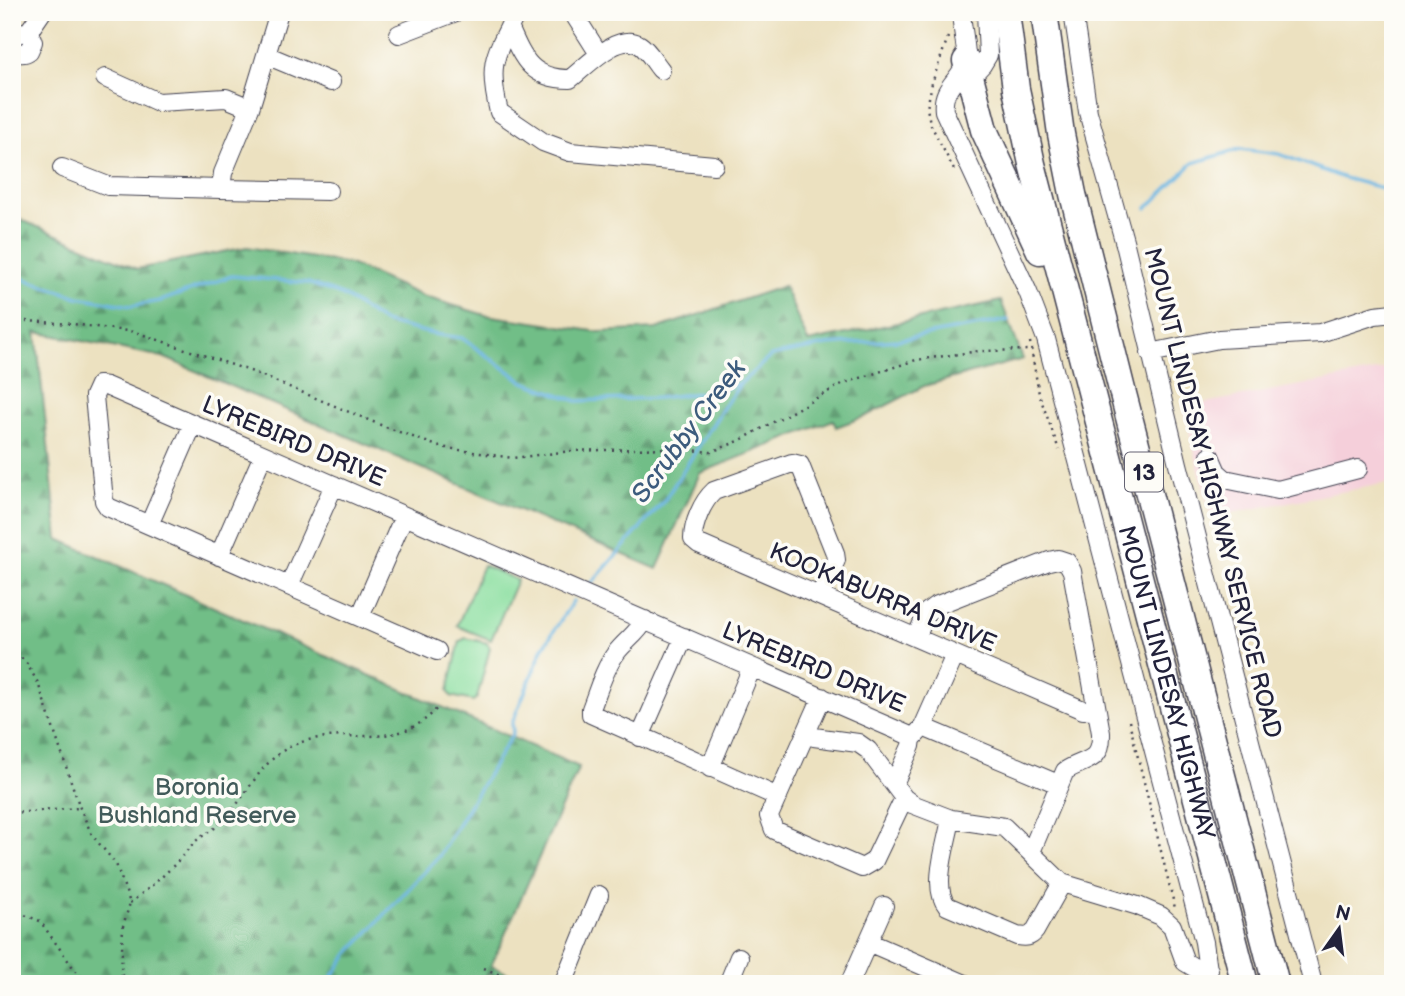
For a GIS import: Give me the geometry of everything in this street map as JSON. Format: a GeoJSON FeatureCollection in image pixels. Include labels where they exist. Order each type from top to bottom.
{"type":"FeatureCollection","features":[{"type":"Feature","properties":{"kind":"highway","name":"MOUNT LINDESAY HIGHWAY"},"geometry":{"type":"LineString","coordinates":[[1006,12],[1023,125],[1245,984]]}},
{"type":"Feature","properties":{"kind":"highway","name":"MOUNT LINDESAY HIGHWAY"},"geometry":{"type":"LineString","coordinates":[[1044,12],[1061,134],[1073,194],[1276,984]]}},
{"type":"Feature","properties":{"kind":"highway"},"geometry":{"type":"LineString","coordinates":[[968,69],[984,130],[999,166],[1043,257],[1060,274]]}},
{"type":"Feature","properties":{"kind":"street"},"geometry":{"type":"LineString","coordinates":[[15,44],[42,12]]}},
{"type":"Feature","properties":{"kind":"street"},"geometry":{"type":"LineString","coordinates":[[399,34],[456,12]]}},
{"type":"Feature","properties":{"kind":"street"},"geometry":{"type":"LineString","coordinates":[[961,12],[968,69],[949,122],[1028,292],[1046,340],[1184,864],[1209,977]]}},
{"type":"Feature","properties":{"kind":"street"},"geometry":{"type":"LineString","coordinates":[[968,69],[982,65],[988,55],[986,12]]}},
{"type":"Feature","properties":{"kind":"street","name":"MOUNT LINDESAY HIGHWAY SERVICE ROAD"},"geometry":{"type":"LineString","coordinates":[[1073,12],[1088,112],[1125,244],[1150,353],[1313,984]]}},
{"type":"Feature","properties":{"kind":"street"},"geometry":{"type":"LineString","coordinates":[[573,13],[599,54]]}},
{"type":"Feature","properties":{"kind":"street"},"geometry":{"type":"LineString","coordinates":[[221,189],[223,173],[250,108],[273,14]]}},
{"type":"Feature","properties":{"kind":"street"},"geometry":{"type":"LineString","coordinates":[[513,20],[524,60],[539,72],[555,79],[570,79],[599,54],[614,46],[632,42],[642,45],[661,70]]}},
{"type":"Feature","properties":{"kind":"street"},"geometry":{"type":"LineString","coordinates":[[513,20],[495,54],[492,86],[499,112],[544,142],[570,152],[714,165]]}},
{"type":"Feature","properties":{"kind":"street"},"geometry":{"type":"LineString","coordinates":[[265,55],[331,82]]}},
{"type":"Feature","properties":{"kind":"street"},"geometry":{"type":"LineString","coordinates":[[105,78],[159,102],[226,98],[250,108]]}},
{"type":"Feature","properties":{"kind":"street"},"geometry":{"type":"LineString","coordinates":[[62,169],[108,186],[328,191]]}},
{"type":"Feature","properties":{"kind":"street"},"geometry":{"type":"LineString","coordinates":[[1150,353],[1219,339],[1320,333],[1375,315],[1393,313]]}},
{"type":"Feature","properties":{"kind":"street","name":"LYREBIRD DRIVE"},"geometry":{"type":"LineString","coordinates":[[438,651],[105,505],[96,390],[99,385],[908,734],[918,733],[1058,784]]}},
{"type":"Feature","properties":{"kind":"street"},"geometry":{"type":"LineString","coordinates":[[149,525],[193,424]]}},
{"type":"Feature","properties":{"kind":"street"},"geometry":{"type":"LineString","coordinates":[[219,556],[263,455]]}},
{"type":"Feature","properties":{"kind":"street"},"geometry":{"type":"LineString","coordinates":[[1210,456],[1217,472],[1225,479],[1278,490],[1358,470]]}},
{"type":"Feature","properties":{"kind":"street","name":"KOOKABURRA DRIVE"},"geometry":{"type":"LineString","coordinates":[[820,596],[836,560],[835,553],[800,465],[792,463],[714,491],[708,497],[693,530],[693,539],[699,544],[1083,710],[1096,708]]}},
{"type":"Feature","properties":{"kind":"street"},"geometry":{"type":"LineString","coordinates":[[289,586],[334,485]]}},
{"type":"Feature","properties":{"kind":"street"},"geometry":{"type":"LineString","coordinates":[[360,617],[404,516]]}},
{"type":"Feature","properties":{"kind":"street"},"geometry":{"type":"LineString","coordinates":[[916,638],[927,612],[935,606],[1049,561],[1058,559],[1067,562],[1072,571],[1102,745],[1097,755],[1065,771],[1031,852]]}},
{"type":"Feature","properties":{"kind":"street"},"geometry":{"type":"LineString","coordinates":[[645,620],[639,632],[628,640],[612,659],[591,714],[778,797]]}},
{"type":"Feature","properties":{"kind":"street"},"geometry":{"type":"LineString","coordinates":[[640,737],[684,637]]}},
{"type":"Feature","properties":{"kind":"street"},"geometry":{"type":"LineString","coordinates":[[822,697],[769,816],[775,830],[862,868],[874,862],[899,791],[911,746],[955,655]]}},
{"type":"Feature","properties":{"kind":"street"},"geometry":{"type":"LineString","coordinates":[[710,768],[752,667]]}},
{"type":"Feature","properties":{"kind":"street"},"geometry":{"type":"LineString","coordinates":[[806,734],[858,743],[868,750],[899,791],[935,814],[1004,827],[1062,883],[1138,906],[1161,916],[1172,926],[1185,962],[1209,977]]}},
{"type":"Feature","properties":{"kind":"street"},"geometry":{"type":"LineString","coordinates":[[951,819],[939,886],[942,900],[947,906],[1017,936],[1031,936],[1062,883]]}},
{"type":"Feature","properties":{"kind":"street"},"geometry":{"type":"LineString","coordinates":[[563,984],[599,895]]}},
{"type":"Feature","properties":{"kind":"street"},"geometry":{"type":"LineString","coordinates":[[852,978],[884,906]]}},
{"type":"Feature","properties":{"kind":"street"},"geometry":{"type":"LineString","coordinates":[[868,942],[965,984]]}},
{"type":"Feature","properties":{"kind":"street"},"geometry":{"type":"LineString","coordinates":[[727,984],[739,957]]}},
{"type":"Feature","properties":{"kind":"path"},"geometry":{"type":"LineString","coordinates":[[12,320],[135,332],[253,372],[440,447],[513,458],[571,452],[668,448],[710,452],[738,441],[842,384],[916,360],[979,351],[1032,350],[1039,394],[1059,451]]}},
{"type":"Feature","properties":{"kind":"path"},"geometry":{"type":"LineString","coordinates":[[12,647],[27,664],[38,684],[80,808],[92,835],[116,864],[130,903]]}},
{"type":"Feature","properties":{"kind":"path"},"geometry":{"type":"LineString","coordinates":[[125,984],[121,972],[123,926],[130,903],[172,867],[195,841],[218,825],[277,753],[318,738],[390,735],[429,718],[439,706]]}},
{"type":"Feature","properties":{"kind":"path"},"geometry":{"type":"LineString","coordinates":[[1126,709],[1177,918]]}},
{"type":"Feature","properties":{"kind":"path"},"geometry":{"type":"LineString","coordinates":[[12,813],[80,808]]}},
{"type":"Feature","properties":{"kind":"path"},"geometry":{"type":"LineString","coordinates":[[12,910],[40,921],[77,973],[91,984]]}},
{"type":"Feature","properties":{"kind":"path"},"geometry":{"type":"LineString","coordinates":[[484,968],[520,984]]}},
{"type":"Feature","properties":{"kind":"shaded area"},"geometry":{"type":"Polygon","coordinates":[[[1393,368],[1393,482],[1211,517],[1183,407],[1393,368]]]}},
{"type":"Feature","properties":{"kind":"green space","name":"Boronia Bushland Reserve"},"geometry":{"type":"Polygon","coordinates":[[[12,216],[137,269],[247,247],[350,264],[422,296],[485,315],[600,332],[656,329],[784,286],[808,342],[1001,301],[1023,359],[924,386],[866,416],[836,427],[833,420],[700,473],[657,569],[163,357],[36,332],[58,539],[579,767],[491,966],[531,984],[509,984],[488,974],[483,984],[12,984],[12,216]]]}},
{"type":"Feature","properties":{"kind":"green space"},"geometry":{"type":"Polygon","coordinates":[[[483,565],[517,580],[491,640],[457,626],[483,565]]]}},
{"type":"Feature","properties":{"kind":"green space"},"geometry":{"type":"Polygon","coordinates":[[[466,638],[487,643],[490,648],[477,698],[473,701],[451,696],[448,691],[460,641],[466,638]]]}},
{"type":"Feature","properties":{"kind":"waterway","name":"Scrubby Creek"},"geometry":{"type":"LineString","coordinates":[[1147,208],[1193,163],[1240,149],[1279,154],[1344,178],[1393,191]]}},
{"type":"Feature","properties":{"kind":"waterway"},"geometry":{"type":"LineString","coordinates":[[12,275],[78,297],[131,306],[160,301],[232,276],[308,283],[342,295],[383,322],[462,338],[524,382],[577,401],[658,398],[716,391],[741,383]]}},
{"type":"Feature","properties":{"kind":"waterway","name":"Scrubby Creek"},"geometry":{"type":"LineString","coordinates":[[590,585],[664,501],[741,383],[771,356],[826,345],[898,340],[1008,320]]}},
{"type":"Feature","properties":{"kind":"waterway","name":"Scrubby Creek"},"geometry":{"type":"LineString","coordinates":[[327,984],[348,954],[439,856],[513,733],[512,723],[543,648],[573,601]]}}]}
